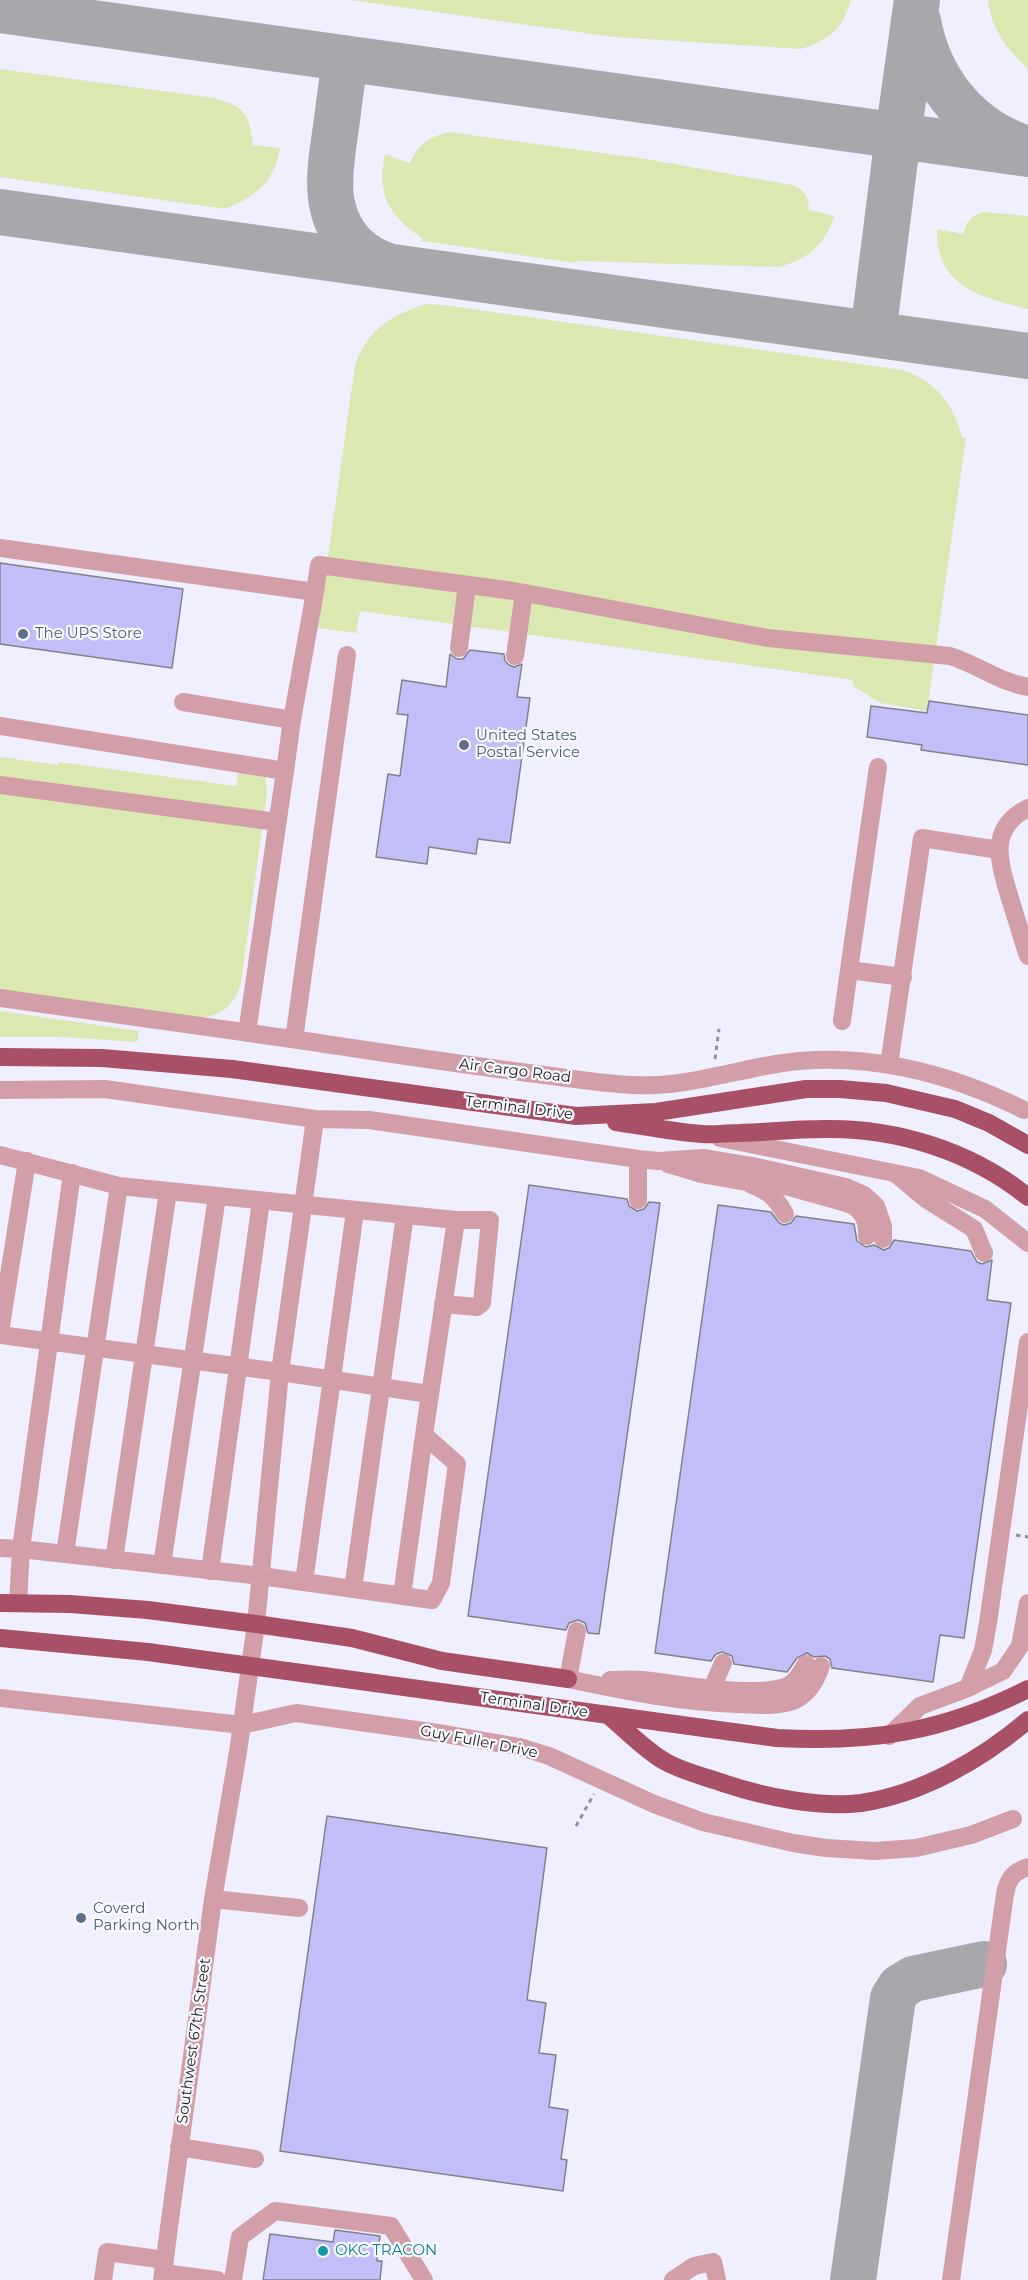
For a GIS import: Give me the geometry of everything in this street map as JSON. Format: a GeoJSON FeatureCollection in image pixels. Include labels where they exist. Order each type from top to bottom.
{"type":"FeatureCollection","features":[{"type":"Feature","properties":{"kind":"main road","name":"Terminal Drive"},"geometry":{"type":"LineString","coordinates":[[0,1057],[102,1058],[220,1068],[576,1116],[656,1112],[806,1089],[840,1089],[886,1093],[955,1109],[988,1123],[1028,1145]]}},
{"type":"Feature","properties":{"kind":"main road"},"geometry":{"type":"LineString","coordinates":[[576,1116],[703,1134],[824,1129],[887,1134],[923,1142],[956,1154],[986,1168],[1028,1197]]}},
{"type":"Feature","properties":{"kind":"main road"},"geometry":{"type":"LineString","coordinates":[[9,1603],[138,1609],[256,1624],[352,1638],[442,1661],[568,1679]]}},
{"type":"Feature","properties":{"kind":"main road","name":"Terminal Drive"},"geometry":{"type":"LineString","coordinates":[[0,1638],[250,1665],[608,1715],[665,1762],[739,1788],[776,1797],[823,1803],[861,1803],[920,1786],[958,1768],[991,1748],[1028,1720]]}},
{"type":"Feature","properties":{"kind":"main road"},"geometry":{"type":"LineString","coordinates":[[487,1699],[491,1668]]}},
{"type":"Feature","properties":{"kind":"main road"},"geometry":{"type":"LineString","coordinates":[[608,1715],[777,1738],[824,1740],[889,1736],[968,1716],[1028,1689]]}},
{"type":"Feature","properties":{"kind":"street"},"geometry":{"type":"LineString","coordinates":[[0,548],[315,592]]}},
{"type":"Feature","properties":{"kind":"street"},"geometry":{"type":"LineString","coordinates":[[247,1033],[292,720],[319,566],[524,593],[768,638],[950,656],[972,664],[1007,683],[1028,687]]}},
{"type":"Feature","properties":{"kind":"street"},"geometry":{"type":"LineString","coordinates":[[459,648],[467,585]]}},
{"type":"Feature","properties":{"kind":"street"},"geometry":{"type":"LineString","coordinates":[[515,656],[524,593]]}},
{"type":"Feature","properties":{"kind":"street"},"geometry":{"type":"LineString","coordinates":[[294,1039],[346,655]]}},
{"type":"Feature","properties":{"kind":"street"},"geometry":{"type":"LineString","coordinates":[[183,702],[292,720]]}},
{"type":"Feature","properties":{"kind":"street"},"geometry":{"type":"LineString","coordinates":[[0,726],[285,771]]}},
{"type":"Feature","properties":{"kind":"street"},"geometry":{"type":"LineString","coordinates":[[842,1022],[878,767]]}},
{"type":"Feature","properties":{"kind":"street"},"geometry":{"type":"LineString","coordinates":[[0,785],[277,822]]}},
{"type":"Feature","properties":{"kind":"street"},"geometry":{"type":"LineString","coordinates":[[1028,808],[1013,818],[1002,835],[999,849],[1000,866],[1028,956]]}},
{"type":"Feature","properties":{"kind":"street"},"geometry":{"type":"LineString","coordinates":[[889,1065],[922,838],[999,849]]}},
{"type":"Feature","properties":{"kind":"street"},"geometry":{"type":"LineString","coordinates":[[849,970],[903,977]]}},
{"type":"Feature","properties":{"kind":"street","name":"Air Cargo Road"},"geometry":{"type":"LineString","coordinates":[[0,998],[453,1063],[631,1085],[665,1086],[775,1064],[810,1060],[842,1060],[889,1065],[921,1071],[988,1092],[1024,1110]]}},
{"type":"Feature","properties":{"kind":"street"},"geometry":{"type":"LineString","coordinates":[[0,1090],[105,1089],[315,1119],[369,1120],[638,1159],[658,1161],[703,1158],[757,1167],[846,1187],[864,1195],[876,1206],[883,1226],[875,1238],[863,1215],[850,1204],[775,1183],[746,1182],[701,1174],[658,1161]]}},
{"type":"Feature","properties":{"kind":"street","name":"Southwest 67th Street"},"geometry":{"type":"LineString","coordinates":[[163,2271],[213,1899],[256,1624],[280,1372],[315,1119]]}},
{"type":"Feature","properties":{"kind":"street"},"geometry":{"type":"LineString","coordinates":[[703,1134],[919,1178],[985,1209],[1028,1243]]}},
{"type":"Feature","properties":{"kind":"street"},"geometry":{"type":"LineString","coordinates":[[0,1155],[119,1186],[355,1211],[456,1220],[490,1220],[482,1303],[477,1307],[443,1304]]}},
{"type":"Feature","properties":{"kind":"street"},"geometry":{"type":"LineString","coordinates":[[638,1159],[638,1200]]}},
{"type":"Feature","properties":{"kind":"street"},"geometry":{"type":"LineString","coordinates":[[27,1161],[0,1333],[429,1394]]}},
{"type":"Feature","properties":{"kind":"street"},"geometry":{"type":"LineString","coordinates":[[893,1171],[926,1199],[975,1229],[984,1253]]}},
{"type":"Feature","properties":{"kind":"street"},"geometry":{"type":"LineString","coordinates":[[9,1603],[21,1549],[72,1173]]}},
{"type":"Feature","properties":{"kind":"street"},"geometry":{"type":"LineString","coordinates":[[746,1182],[769,1192],[778,1201],[785,1214]]}},
{"type":"Feature","properties":{"kind":"street"},"geometry":{"type":"LineString","coordinates":[[65,1554],[119,1186]]}},
{"type":"Feature","properties":{"kind":"street"},"geometry":{"type":"LineString","coordinates":[[114,1560],[168,1191]]}},
{"type":"Feature","properties":{"kind":"street"},"geometry":{"type":"LineString","coordinates":[[162,1565],[217,1197]]}},
{"type":"Feature","properties":{"kind":"street"},"geometry":{"type":"LineString","coordinates":[[210,1570],[261,1202]]}},
{"type":"Feature","properties":{"kind":"street"},"geometry":{"type":"LineString","coordinates":[[304,1582],[355,1211]]}},
{"type":"Feature","properties":{"kind":"street"},"geometry":{"type":"LineString","coordinates":[[353,1589],[405,1215]]}},
{"type":"Feature","properties":{"kind":"street"},"geometry":{"type":"LineString","coordinates":[[402,1596],[429,1394],[456,1220]]}},
{"type":"Feature","properties":{"kind":"street"},"geometry":{"type":"LineString","coordinates":[[968,1688],[983,1650],[988,1623],[1028,1342]]}},
{"type":"Feature","properties":{"kind":"street"},"geometry":{"type":"LineString","coordinates":[[0,1548],[261,1576],[432,1600],[441,1583],[457,1464],[424,1435]]}},
{"type":"Feature","properties":{"kind":"street"},"geometry":{"type":"LineString","coordinates":[[889,1736],[920,1706],[968,1688],[1003,1671],[1013,1660],[1020,1646],[1028,1603]]}},
{"type":"Feature","properties":{"kind":"street"},"geometry":{"type":"LineString","coordinates":[[568,1679],[577,1631]]}},
{"type":"Feature","properties":{"kind":"street"},"geometry":{"type":"LineString","coordinates":[[712,1688],[723,1663]]}},
{"type":"Feature","properties":{"kind":"street"},"geometry":{"type":"LineString","coordinates":[[814,1665],[816,1681],[809,1690],[794,1700],[768,1706],[702,1703],[640,1695],[568,1679],[641,1680],[740,1691],[780,1689],[795,1681],[814,1665]]}},
{"type":"Feature","properties":{"kind":"street","name":"Guy Fuller Drive"},"geometry":{"type":"LineString","coordinates":[[0,1698],[242,1725],[296,1713],[520,1747],[549,1756],[654,1804],[703,1822],[783,1841],[826,1848],[875,1851],[916,1848],[971,1835],[1013,1819]]}},
{"type":"Feature","properties":{"kind":"street"},"geometry":{"type":"LineString","coordinates":[[951,2280],[1005,1894],[1011,1876],[1018,1870],[1028,1867]]}},
{"type":"Feature","properties":{"kind":"street"},"geometry":{"type":"LineString","coordinates":[[213,1899],[299,1908]]}},
{"type":"Feature","properties":{"kind":"street"},"geometry":{"type":"LineString","coordinates":[[180,2147],[255,2158]]}},
{"type":"Feature","properties":{"kind":"street"},"geometry":{"type":"LineString","coordinates":[[233,2280],[240,2237],[274,2211],[391,2226],[424,2280]]}},
{"type":"Feature","properties":{"kind":"street"},"geometry":{"type":"LineString","coordinates":[[103,2280],[107,2252],[163,2271],[218,2280]]}},
{"type":"Feature","properties":{"kind":"street"},"geometry":{"type":"LineString","coordinates":[[673,2280],[694,2266],[713,2262],[717,2280]]}},
{"type":"Feature","properties":{"kind":"path"},"geometry":{"type":"LineString","coordinates":[[715,1063],[719,1029]]}},
{"type":"Feature","properties":{"kind":"path"},"geometry":{"type":"LineString","coordinates":[[576,1826],[602,1780]]}},
{"type":"Feature","properties":{"kind":"shaded area"},"geometry":{"type":"Polygon","coordinates":[[[0,0],[1028,0],[1028,2280],[0,2280],[0,0]]]}},
{"type":"Feature","properties":{"kind":"green space"},"geometry":{"type":"Polygon","coordinates":[[[350,0],[851,0],[843,19],[834,32],[820,42],[801,49],[614,37],[350,0]]]}},
{"type":"Feature","properties":{"kind":"green space"},"geometry":{"type":"Polygon","coordinates":[[[988,0],[1028,0],[1028,69],[1001,38],[993,21],[988,0]]]}},
{"type":"Feature","properties":{"kind":"green space"},"geometry":{"type":"Polygon","coordinates":[[[0,69],[224,101],[244,113],[250,126],[253,145],[280,148],[277,160],[262,187],[246,199],[225,209],[0,177],[0,69]]]}},
{"type":"Feature","properties":{"kind":"green space"},"geometry":{"type":"Polygon","coordinates":[[[449,132],[646,159],[792,185],[805,194],[809,210],[835,216],[826,235],[814,249],[807,255],[779,267],[576,261],[575,263],[422,241],[422,238],[401,221],[388,203],[383,181],[385,154],[410,163],[417,150],[425,142],[449,132]]]}},
{"type":"Feature","properties":{"kind":"green space"},"geometry":{"type":"Polygon","coordinates":[[[984,212],[1028,216],[1028,309],[995,300],[965,287],[953,277],[944,264],[938,249],[937,229],[963,234],[970,220],[975,215],[984,212]]]}},
{"type":"Feature","properties":{"kind":"green space"},"geometry":{"type":"Polygon","coordinates":[[[425,304],[903,370],[934,388],[949,405],[962,438],[966,438],[927,711],[880,703],[853,686],[853,680],[360,611],[356,633],[318,628],[355,365],[367,342],[382,326],[391,319],[425,304]]]}},
{"type":"Feature","properties":{"kind":"green space"},"geometry":{"type":"Polygon","coordinates":[[[0,757],[58,765],[59,762],[236,786],[240,761],[265,773],[267,792],[241,983],[235,998],[226,1008],[214,1015],[198,1018],[0,990],[0,757]]]}},
{"type":"Feature","properties":{"kind":"green space"},"geometry":{"type":"Polygon","coordinates":[[[0,1011],[139,1031],[137,1042],[60,1037],[0,1037],[0,1011]]]}},
{"type":"Feature","properties":{"kind":"building"},"geometry":{"type":"Polygon","coordinates":[[[0,563],[183,589],[172,668],[0,644],[0,563]]]}},
{"type":"Feature","properties":{"kind":"building","name":"United States Postal Service"},"geometry":{"type":"Polygon","coordinates":[[[470,650],[504,654],[505,661],[514,667],[522,664],[517,697],[530,698],[510,843],[478,839],[476,854],[429,847],[427,864],[376,857],[388,774],[400,776],[408,715],[397,714],[402,680],[446,687],[450,654],[457,659],[463,659],[470,650]]]}},
{"type":"Feature","properties":{"kind":"building"},"geometry":{"type":"Polygon","coordinates":[[[929,701],[1028,715],[1028,765],[921,750],[922,745],[867,737],[871,706],[927,713],[929,701]]]}},
{"type":"Feature","properties":{"kind":"building"},"geometry":{"type":"Polygon","coordinates":[[[529,1185],[627,1199],[629,1206],[637,1211],[644,1209],[649,1202],[660,1203],[599,1634],[588,1633],[585,1623],[578,1620],[569,1623],[566,1630],[468,1616],[529,1185]]]}},
{"type":"Feature","properties":{"kind":"building"},"geometry":{"type":"Polygon","coordinates":[[[718,1205],[771,1212],[779,1223],[784,1225],[791,1223],[796,1216],[854,1224],[857,1241],[866,1247],[874,1245],[884,1250],[889,1248],[894,1240],[971,1251],[977,1262],[982,1264],[992,1260],[987,1300],[1011,1303],[964,1638],[940,1635],[933,1682],[832,1668],[830,1659],[825,1656],[814,1657],[807,1653],[797,1658],[787,1672],[734,1664],[732,1656],[722,1652],[716,1654],[711,1661],[655,1653],[718,1205]]]}},
{"type":"Feature","properties":{"kind":"building"},"geometry":{"type":"Polygon","coordinates":[[[327,1816],[547,1848],[527,2000],[546,2003],[539,2053],[556,2055],[549,2107],[568,2110],[561,2159],[567,2160],[563,2191],[280,2151],[327,1816]]]}},
{"type":"Feature","properties":{"kind":"building","name":"OKC TRACON"},"geometry":{"type":"Polygon","coordinates":[[[335,2230],[380,2236],[377,2261],[382,2261],[380,2280],[263,2280],[270,2234],[333,2242],[335,2230]]]}},
{"type":"Feature","properties":{"kind":"taxiway"},"geometry":{"type":"LineString","coordinates":[[873,334],[917,0]]}},
{"type":"Feature","properties":{"kind":"taxiway"},"geometry":{"type":"LineString","coordinates":[[0,10],[1028,154]]}},
{"type":"Feature","properties":{"kind":"taxiway"},"geometry":{"type":"LineString","coordinates":[[918,21],[930,61],[952,97],[981,126],[1019,146]]}},
{"type":"Feature","properties":{"kind":"taxiway"},"geometry":{"type":"LineString","coordinates":[[345,58],[330,174],[332,204],[343,232],[353,245],[369,258],[388,266]]}},
{"type":"Feature","properties":{"kind":"taxiway"},"geometry":{"type":"LineString","coordinates":[[0,212],[1028,356]]}},
{"type":"Feature","properties":{"kind":"taxiway"},"geometry":{"type":"LineString","coordinates":[[853,2280],[893,1998],[900,1987],[913,1979],[984,1964]]}},
{"type":"Feature","properties":{"kind":"place","name":"The UPS Store"},"geometry":{"type":"Point","coordinates":[23,634]}},
{"type":"Feature","properties":{"kind":"place","name":"United States Postal Service"},"geometry":{"type":"Point","coordinates":[464,745]}},
{"type":"Feature","properties":{"kind":"place","name":"Coverd Parking North"},"geometry":{"type":"Point","coordinates":[81,1918]}},
{"type":"Feature","properties":{"kind":"place","name":"OKC TRACON"},"geometry":{"type":"Point","coordinates":[323,2251]}}]}
